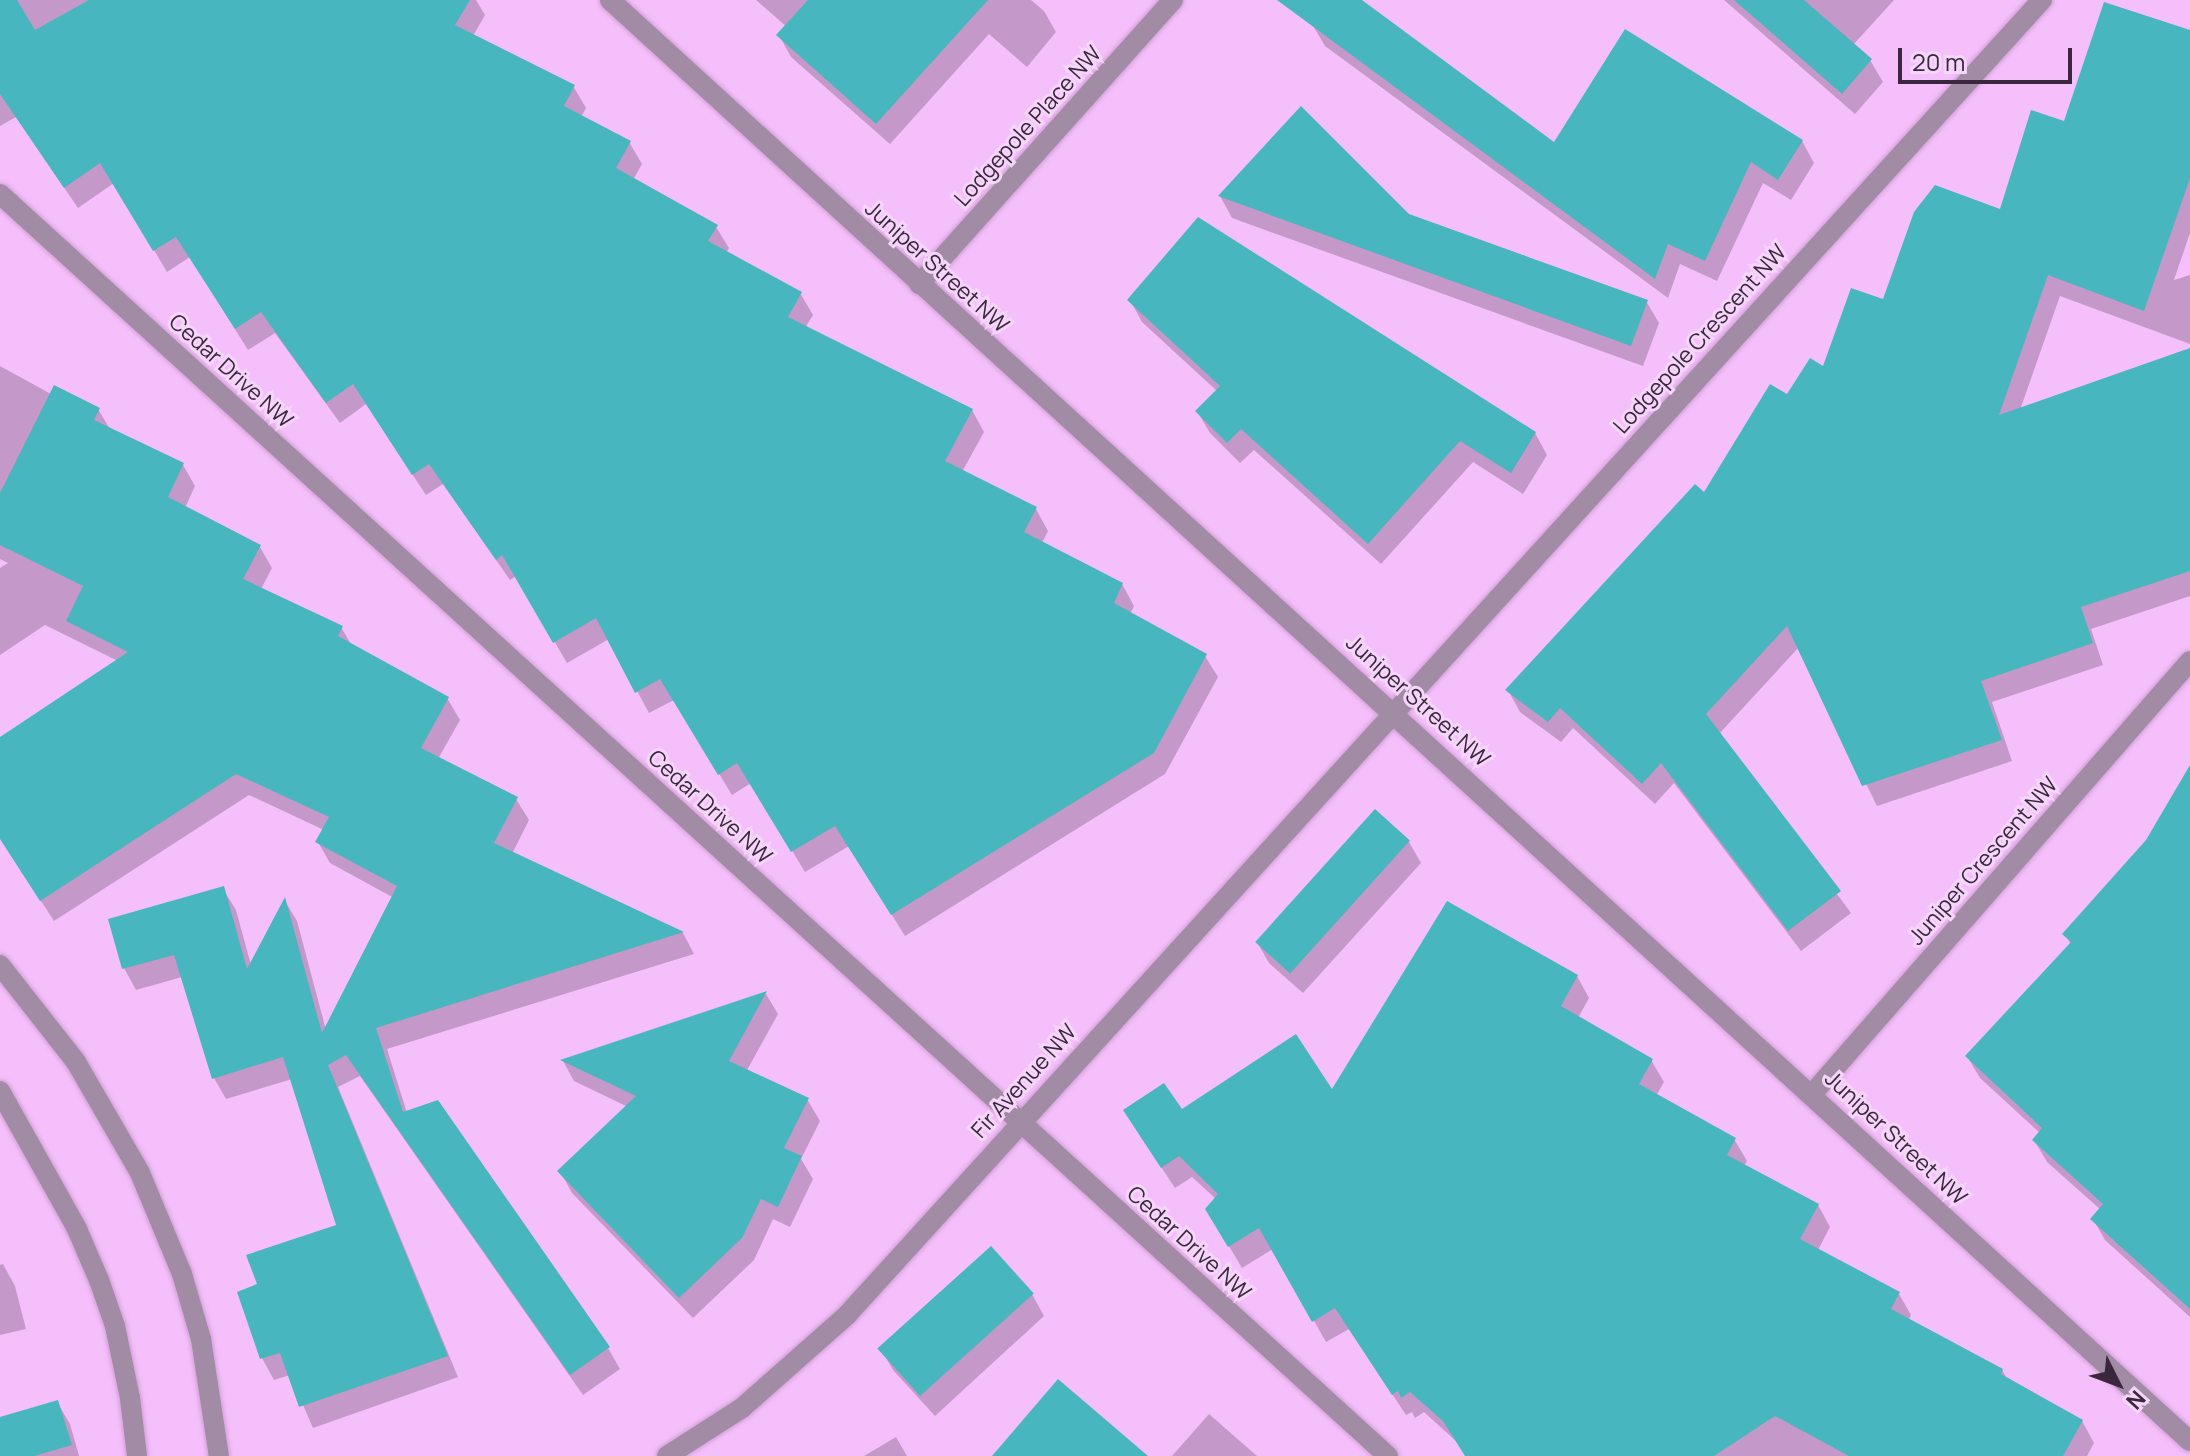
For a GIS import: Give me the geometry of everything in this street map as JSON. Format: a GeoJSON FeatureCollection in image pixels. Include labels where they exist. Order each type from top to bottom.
{"type":"FeatureCollection","features":[{"type":"Feature","properties":{"kind":"street","name":"Juniper Street NW"},"geometry":{"type":"LineString","coordinates":[[610,0],[919,284],[1813,1093],[2190,1441]]}},
{"type":"Feature","properties":{"kind":"street","name":"Lodgepole Place NW"},"geometry":{"type":"LineString","coordinates":[[919,284],[1173,0]]}},
{"type":"Feature","properties":{"kind":"street","name":"Lodgepole Crescent NW"},"geometry":{"type":"LineString","coordinates":[[1394,711],[2042,0]]}},
{"type":"Feature","properties":{"kind":"street","name":"Cedar Drive NW"},"geometry":{"type":"LineString","coordinates":[[0,194],[1388,1456]]}},
{"type":"Feature","properties":{"kind":"street","name":"Juniper Crescent NW"},"geometry":{"type":"LineString","coordinates":[[1813,1093],[2190,661]]}},
{"type":"Feature","properties":{"kind":"street","name":"Fir Avenue NW"},"geometry":{"type":"LineString","coordinates":[[667,1456],[742,1408],[792,1368],[847,1315],[1394,711]]}},
{"type":"Feature","properties":{"kind":"street"},"geometry":{"type":"LineString","coordinates":[[0,965],[76,1062],[140,1173],[182,1274],[201,1339],[219,1456]]}},
{"type":"Feature","properties":{"kind":"street"},"geometry":{"type":"LineString","coordinates":[[0,1091],[77,1229],[99,1280],[115,1326],[130,1398],[137,1456]]}},
{"type":"Feature","properties":{"kind":"building"},"geometry":{"type":"Polygon","coordinates":[[[0,0],[17,0],[35,30],[89,0],[470,0],[455,25],[575,85],[564,106],[631,141],[616,168],[718,225],[708,241],[802,292],[788,317],[973,409],[945,461],[1037,507],[1024,532],[1123,583],[1114,603],[1207,654],[1154,753],[891,915],[835,826],[791,852],[737,763],[718,775],[660,679],[635,693],[596,618],[553,643],[502,555],[496,560],[429,464],[412,475],[353,384],[326,403],[261,312],[235,329],[176,237],[153,251],[100,163],[64,188],[0,94],[0,0]]]}},
{"type":"Feature","properties":{"kind":"building"},"geometry":{"type":"Polygon","coordinates":[[[808,0],[988,0],[876,124],[776,35],[808,0]]]}},
{"type":"Feature","properties":{"kind":"building"},"geometry":{"type":"Polygon","coordinates":[[[1277,0],[1362,0],[1554,142],[1625,29],[1803,140],[1778,180],[1751,162],[1705,261],[1668,244],[1655,279],[1277,0]]]}},
{"type":"Feature","properties":{"kind":"building"},"geometry":{"type":"Polygon","coordinates":[[[1734,0],[1804,0],[1872,59],[1842,94],[1734,0]]]}},
{"type":"Feature","properties":{"kind":"building"},"geometry":{"type":"Polygon","coordinates":[[[2104,2],[2190,30],[2190,178],[2144,311],[2048,275],[1999,415],[2190,348],[2190,571],[2081,607],[2093,643],[1981,681],[2002,740],[1862,786],[1787,626],[1706,714],[1841,891],[1788,931],[1661,763],[1642,784],[1560,708],[1548,722],[1505,690],[1695,484],[1704,492],[1770,384],[1787,394],[1810,358],[1823,366],[1851,288],[1883,299],[1914,212],[1935,185],[2000,209],[2031,110],[2064,121],[2104,2]]]}},
{"type":"Feature","properties":{"kind":"building"},"geometry":{"type":"Polygon","coordinates":[[[1301,106],[1409,214],[1648,300],[1631,346],[1218,196],[1301,106]]]}},
{"type":"Feature","properties":{"kind":"building"},"geometry":{"type":"Polygon","coordinates":[[[1198,217],[1536,432],[1511,473],[1460,441],[1368,544],[1241,429],[1227,443],[1195,411],[1220,386],[1127,300],[1198,217]]]}},
{"type":"Feature","properties":{"kind":"building"},"geometry":{"type":"Polygon","coordinates":[[[54,385],[100,408],[94,420],[184,463],[168,497],[261,545],[243,579],[343,626],[338,636],[449,697],[421,748],[518,797],[494,843],[684,932],[376,1028],[403,1112],[438,1100],[610,1347],[570,1375],[346,1055],[328,1065],[448,1356],[299,1407],[280,1353],[260,1359],[237,1292],[257,1284],[246,1255],[336,1225],[283,1057],[212,1079],[174,955],[122,969],[108,919],[224,886],[247,969],[285,897],[322,1033],[397,886],[315,842],[329,817],[236,774],[40,901],[0,839],[0,737],[128,652],[66,621],[83,586],[0,545],[0,493],[54,385]]]}},
{"type":"Feature","properties":{"kind":"building"},"geometry":{"type":"Polygon","coordinates":[[[2190,765],[2190,1309],[2090,1219],[2103,1204],[2032,1140],[2042,1128],[1965,1056],[2071,942],[2062,934],[2146,840],[2190,765]]]}},
{"type":"Feature","properties":{"kind":"building"},"geometry":{"type":"Polygon","coordinates":[[[1375,809],[1410,840],[1290,973],[1255,942],[1375,809]]]}},
{"type":"Feature","properties":{"kind":"building"},"geometry":{"type":"Polygon","coordinates":[[[1447,901],[1578,975],[1561,1006],[1653,1059],[1639,1084],[1736,1138],[1727,1155],[1819,1204],[1800,1239],[1900,1292],[1891,1309],[2003,1369],[2001,1374],[2083,1420],[2063,1456],[1849,1456],[1775,1416],[1714,1456],[1465,1456],[1443,1421],[1410,1392],[1401,1398],[1398,1391],[1392,1395],[1335,1308],[1312,1322],[1259,1228],[1228,1247],[1205,1209],[1218,1194],[1179,1156],[1161,1168],[1123,1110],[1164,1083],[1182,1109],[1296,1034],[1332,1089],[1447,901]]]}},
{"type":"Feature","properties":{"kind":"building"},"geometry":{"type":"Polygon","coordinates":[[[767,991],[729,1061],[809,1098],[784,1148],[802,1156],[778,1207],[761,1199],[742,1238],[679,1298],[557,1171],[636,1096],[560,1060],[767,991]]]}},
{"type":"Feature","properties":{"kind":"building"},"geometry":{"type":"Polygon","coordinates":[[[991,1246],[1034,1294],[920,1396],[877,1348],[991,1246]]]}},
{"type":"Feature","properties":{"kind":"building"},"geometry":{"type":"Polygon","coordinates":[[[1058,1379],[1148,1456],[992,1456],[1058,1379]]]}},
{"type":"Feature","properties":{"kind":"building"},"geometry":{"type":"Polygon","coordinates":[[[58,1400],[72,1445],[34,1456],[0,1456],[0,1417],[58,1400]]]}}]}
